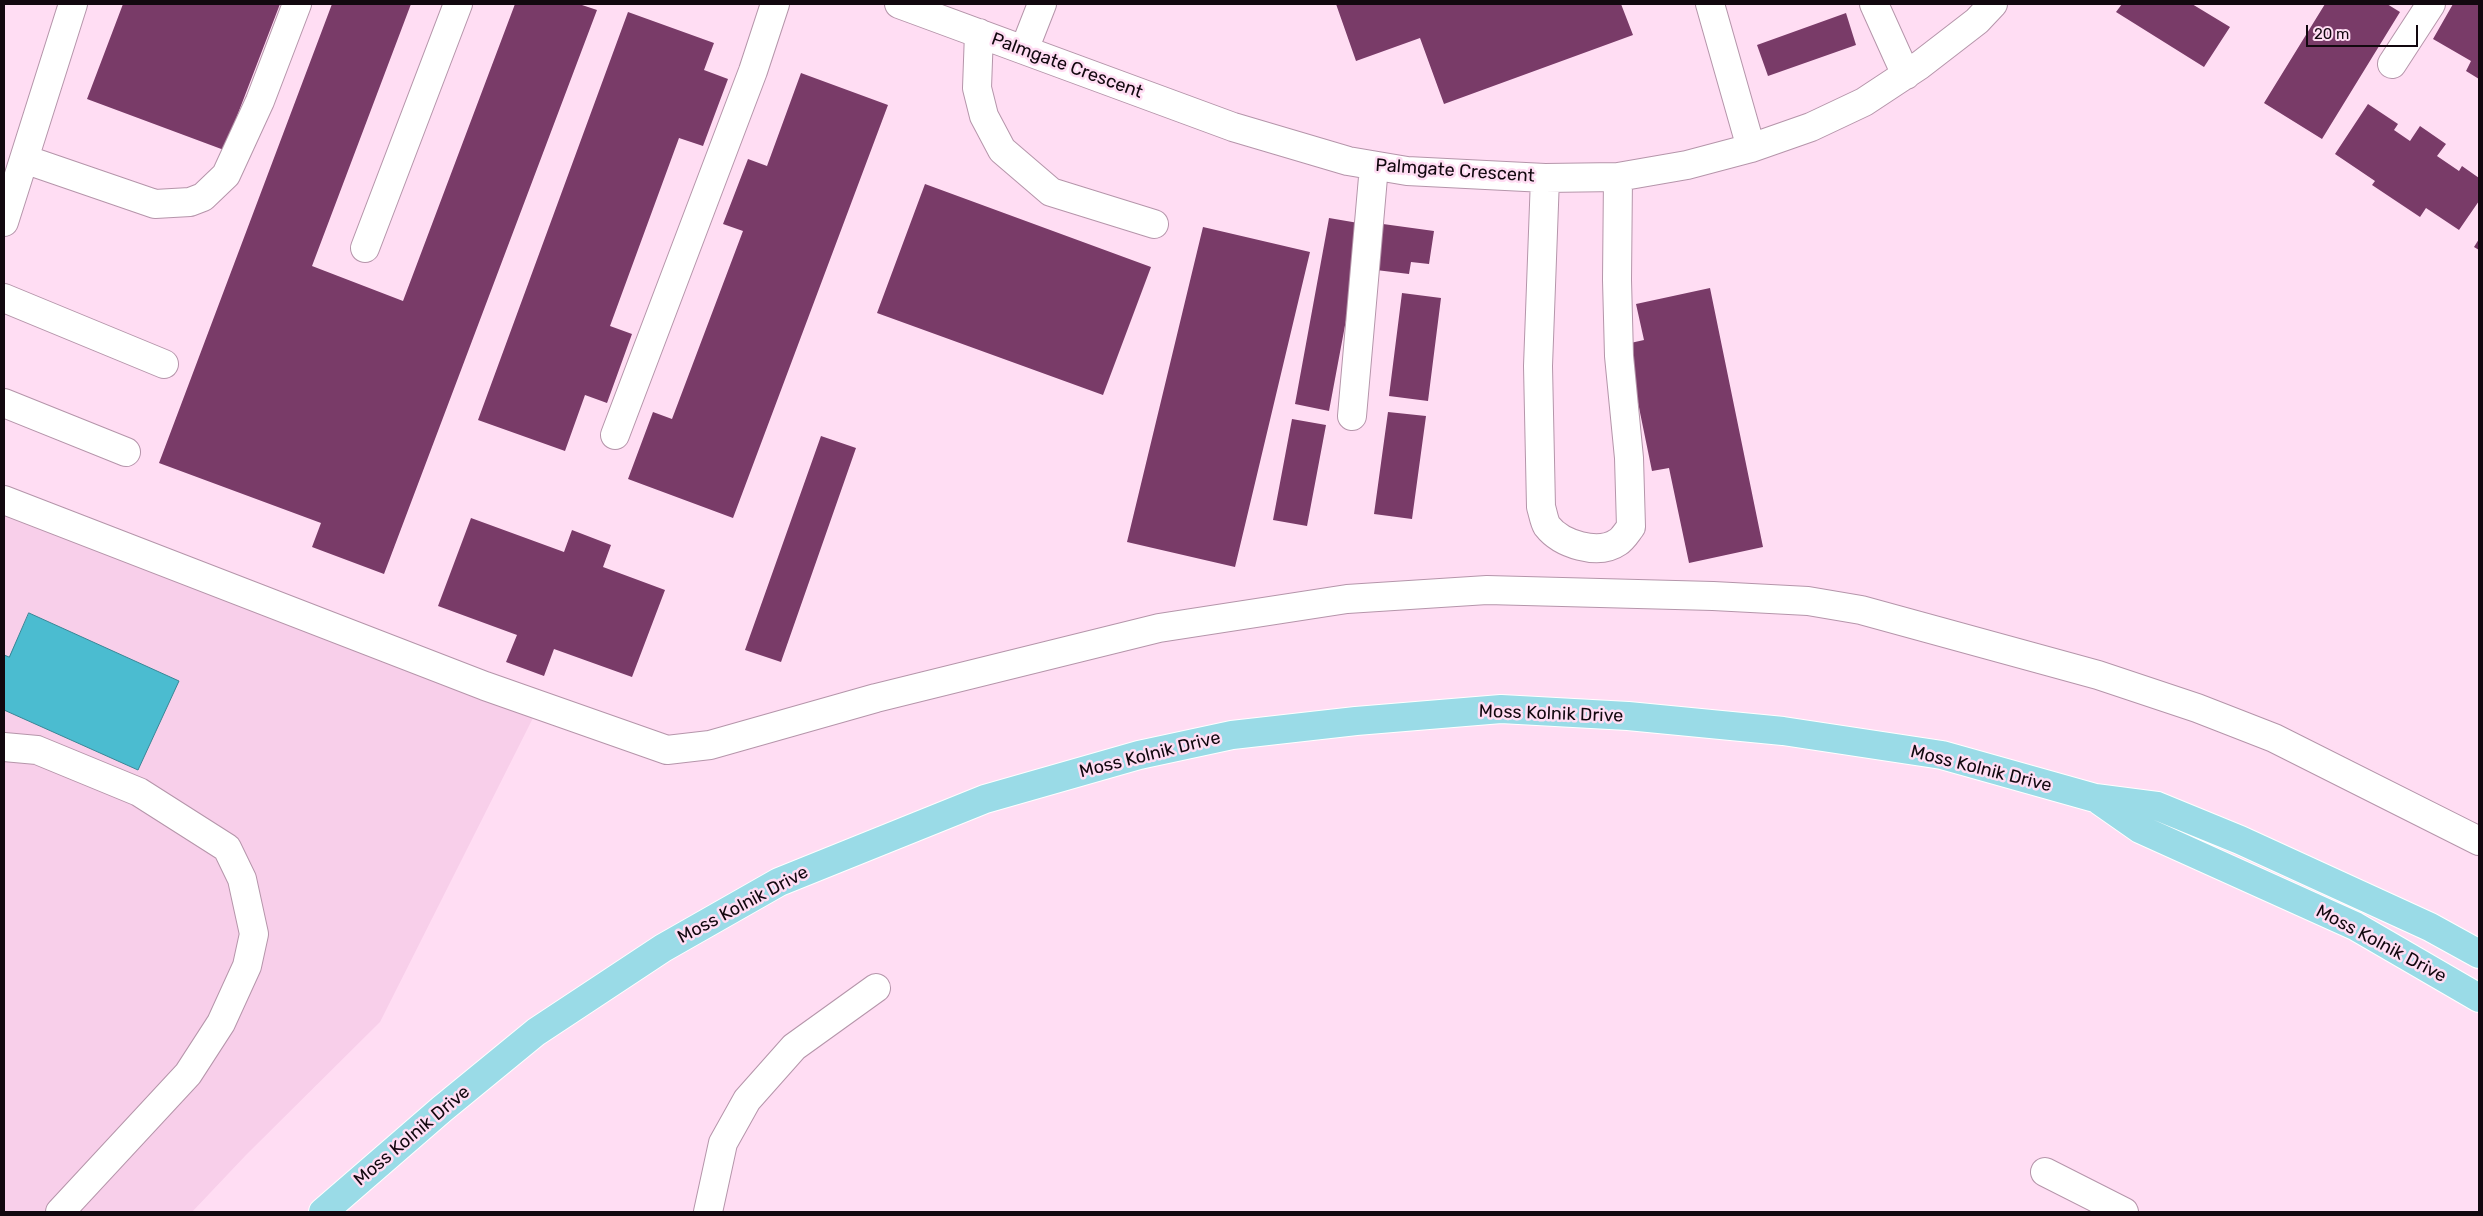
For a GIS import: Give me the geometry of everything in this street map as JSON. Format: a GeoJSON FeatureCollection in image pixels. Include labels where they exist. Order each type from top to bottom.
{"type":"FeatureCollection","features":[{"type":"Feature","properties":{"kind":"main road","name":"Moss Kolnik Drive"},"geometry":{"type":"LineString","coordinates":[[323,1212],[442,1109],[536,1032],[663,948],[779,882],[985,799],[1139,755],[1232,735],[1356,721],[1501,709],[1628,716],[1783,731],[1942,755],[2095,798],[2157,806],[2267,852],[2430,927],[2479,954]]}},
{"type":"Feature","properties":{"kind":"main road","name":"Moss Kolnik Drive"},"geometry":{"type":"LineString","coordinates":[[2095,798],[2140,829],[2355,926],[2479,998]]}},
{"type":"Feature","properties":{"kind":"street"},"geometry":{"type":"LineString","coordinates":[[4,222],[73,4]]}},
{"type":"Feature","properties":{"kind":"street"},"geometry":{"type":"LineString","coordinates":[[24,159],[155,204],[190,202],[203,197],[226,175],[260,101],[297,4]]}},
{"type":"Feature","properties":{"kind":"street"},"geometry":{"type":"LineString","coordinates":[[365,248],[458,4]]}},
{"type":"Feature","properties":{"kind":"street"},"geometry":{"type":"LineString","coordinates":[[615,435],[754,71],[774,4]]}},
{"type":"Feature","properties":{"kind":"street","name":"Palmgate Crescent"},"geometry":{"type":"LineString","coordinates":[[899,4],[1233,127],[1348,161],[1416,172],[1545,178],[1618,177],[1687,165],[1751,148],[1820,123],[1864,102],[1906,75],[1977,20],[1993,4]]}},
{"type":"Feature","properties":{"kind":"street"},"geometry":{"type":"LineString","coordinates":[[1024,50],[1042,4]]}},
{"type":"Feature","properties":{"kind":"street"},"geometry":{"type":"LineString","coordinates":[[1710,4],[1751,148]]}},
{"type":"Feature","properties":{"kind":"street"},"geometry":{"type":"LineString","coordinates":[[1875,4],[1906,75]]}},
{"type":"Feature","properties":{"kind":"street"},"geometry":{"type":"LineString","coordinates":[[2392,64],[2431,4]]}},
{"type":"Feature","properties":{"kind":"street"},"geometry":{"type":"LineString","coordinates":[[979,33],[977,88],[984,116],[1002,150],[1051,192],[1154,224]]}},
{"type":"Feature","properties":{"kind":"street"},"geometry":{"type":"LineString","coordinates":[[1352,416],[1374,166]]}},
{"type":"Feature","properties":{"kind":"street"},"geometry":{"type":"LineString","coordinates":[[1545,178],[1538,366],[1541,507],[1546,524],[1556,536],[1575,544],[1601,549],[1618,542],[1631,527],[1629,458],[1619,356],[1617,280],[1618,177]]}},
{"type":"Feature","properties":{"kind":"street"},"geometry":{"type":"LineString","coordinates":[[4,298],[164,364]]}},
{"type":"Feature","properties":{"kind":"street"},"geometry":{"type":"LineString","coordinates":[[4,403],[126,452]]}},
{"type":"Feature","properties":{"kind":"street"},"geometry":{"type":"LineString","coordinates":[[4,500],[485,686],[667,750],[710,745],[876,698],[1158,628],[1347,599],[1487,590],[1713,596],[1808,601],[1861,610],[2098,675],[2197,708],[2274,738],[2479,841]]}},
{"type":"Feature","properties":{"kind":"street"},"geometry":{"type":"LineString","coordinates":[[4,747],[37,750],[139,792],[227,848],[242,879],[254,934],[247,966],[221,1023],[188,1074],[60,1212]]}},
{"type":"Feature","properties":{"kind":"street"},"geometry":{"type":"LineString","coordinates":[[708,1212],[723,1143],[747,1100],[794,1046],[876,988]]}},
{"type":"Feature","properties":{"kind":"street"},"geometry":{"type":"LineString","coordinates":[[2045,1172],[2124,1212]]}},
{"type":"Feature","properties":{"kind":"shaded area"},"geometry":{"type":"Polygon","coordinates":[[[4,511],[534,716],[380,1022],[246,1155],[192,1212],[4,1212],[4,511]]]}},
{"type":"Feature","properties":{"kind":"water"},"geometry":{"type":"Polygon","coordinates":[[[29,613],[179,681],[138,770],[4,710],[4,655],[9,657],[29,613]]]}},
{"type":"Feature","properties":{"kind":"building"},"geometry":{"type":"Polygon","coordinates":[[[123,4],[280,4],[224,150],[87,99],[123,4]]]}},
{"type":"Feature","properties":{"kind":"building"},"geometry":{"type":"Polygon","coordinates":[[[332,4],[411,4],[312,266],[403,301],[515,4],[579,4],[597,10],[384,574],[312,547],[321,523],[159,463],[332,4]]]}},
{"type":"Feature","properties":{"kind":"building"},"geometry":{"type":"Polygon","coordinates":[[[1336,4],[1621,4],[1633,35],[1444,104],[1420,38],[1356,61],[1336,4]]]}},
{"type":"Feature","properties":{"kind":"building"},"geometry":{"type":"Polygon","coordinates":[[[2122,4],[2192,4],[2230,27],[2204,67],[2116,12],[2122,4]]]}},
{"type":"Feature","properties":{"kind":"building"},"geometry":{"type":"Polygon","coordinates":[[[2325,4],[2387,4],[2400,12],[2322,139],[2264,103],[2325,4]]]}},
{"type":"Feature","properties":{"kind":"building"},"geometry":{"type":"Polygon","coordinates":[[[2453,4],[2479,4],[2479,79],[2466,71],[2471,61],[2433,39],[2453,4]]]}},
{"type":"Feature","properties":{"kind":"building"},"geometry":{"type":"Polygon","coordinates":[[[628,12],[714,43],[704,70],[728,79],[703,146],[679,138],[610,326],[632,334],[607,403],[585,395],[565,451],[478,420],[628,12]]]}},
{"type":"Feature","properties":{"kind":"building"},"geometry":{"type":"Polygon","coordinates":[[[1846,13],[1856,45],[1768,76],[1757,45],[1846,13]]]}},
{"type":"Feature","properties":{"kind":"building"},"geometry":{"type":"Polygon","coordinates":[[[801,73],[888,105],[733,518],[628,479],[653,412],[672,419],[743,231],[723,224],[748,159],[767,166],[801,73]]]}},
{"type":"Feature","properties":{"kind":"building"},"geometry":{"type":"Polygon","coordinates":[[[2368,104],[2398,124],[2394,130],[2410,141],[2420,126],[2446,144],[2437,156],[2459,171],[2462,166],[2479,178],[2479,201],[2459,230],[2426,208],[2420,217],[2372,185],[2375,181],[2335,154],[2368,104]]]}},
{"type":"Feature","properties":{"kind":"building"},"geometry":{"type":"Polygon","coordinates":[[[925,184],[1151,267],[1103,395],[877,313],[925,184]]]}},
{"type":"Feature","properties":{"kind":"building"},"geometry":{"type":"Polygon","coordinates":[[[1329,218],[1364,224],[1329,411],[1295,404],[1329,218]]]}},
{"type":"Feature","properties":{"kind":"building"},"geometry":{"type":"Polygon","coordinates":[[[1383,224],[1434,231],[1429,264],[1411,262],[1409,274],[1376,270],[1383,224]]]}},
{"type":"Feature","properties":{"kind":"building"},"geometry":{"type":"Polygon","coordinates":[[[1203,227],[1310,252],[1235,567],[1127,542],[1203,227]]]}},
{"type":"Feature","properties":{"kind":"building"},"geometry":{"type":"Polygon","coordinates":[[[2479,239],[2479,250],[2474,247],[2479,239]]]}},
{"type":"Feature","properties":{"kind":"building"},"geometry":{"type":"Polygon","coordinates":[[[1710,288],[1763,547],[1689,563],[1669,468],[1652,471],[1626,344],[1644,340],[1636,304],[1710,288]]]}},
{"type":"Feature","properties":{"kind":"building"},"geometry":{"type":"Polygon","coordinates":[[[1402,293],[1441,298],[1428,401],[1389,396],[1402,293]]]}},
{"type":"Feature","properties":{"kind":"building"},"geometry":{"type":"Polygon","coordinates":[[[1388,412],[1426,416],[1412,519],[1374,514],[1388,412]]]}},
{"type":"Feature","properties":{"kind":"building"},"geometry":{"type":"Polygon","coordinates":[[[1292,419],[1326,425],[1307,526],[1273,520],[1292,419]]]}},
{"type":"Feature","properties":{"kind":"building"},"geometry":{"type":"Polygon","coordinates":[[[821,436],[856,448],[781,662],[745,650],[821,436]]]}},
{"type":"Feature","properties":{"kind":"building"},"geometry":{"type":"Polygon","coordinates":[[[471,518],[564,552],[572,530],[611,545],[603,567],[665,590],[632,677],[554,649],[544,676],[506,662],[517,635],[438,606],[471,518]]]}}]}
